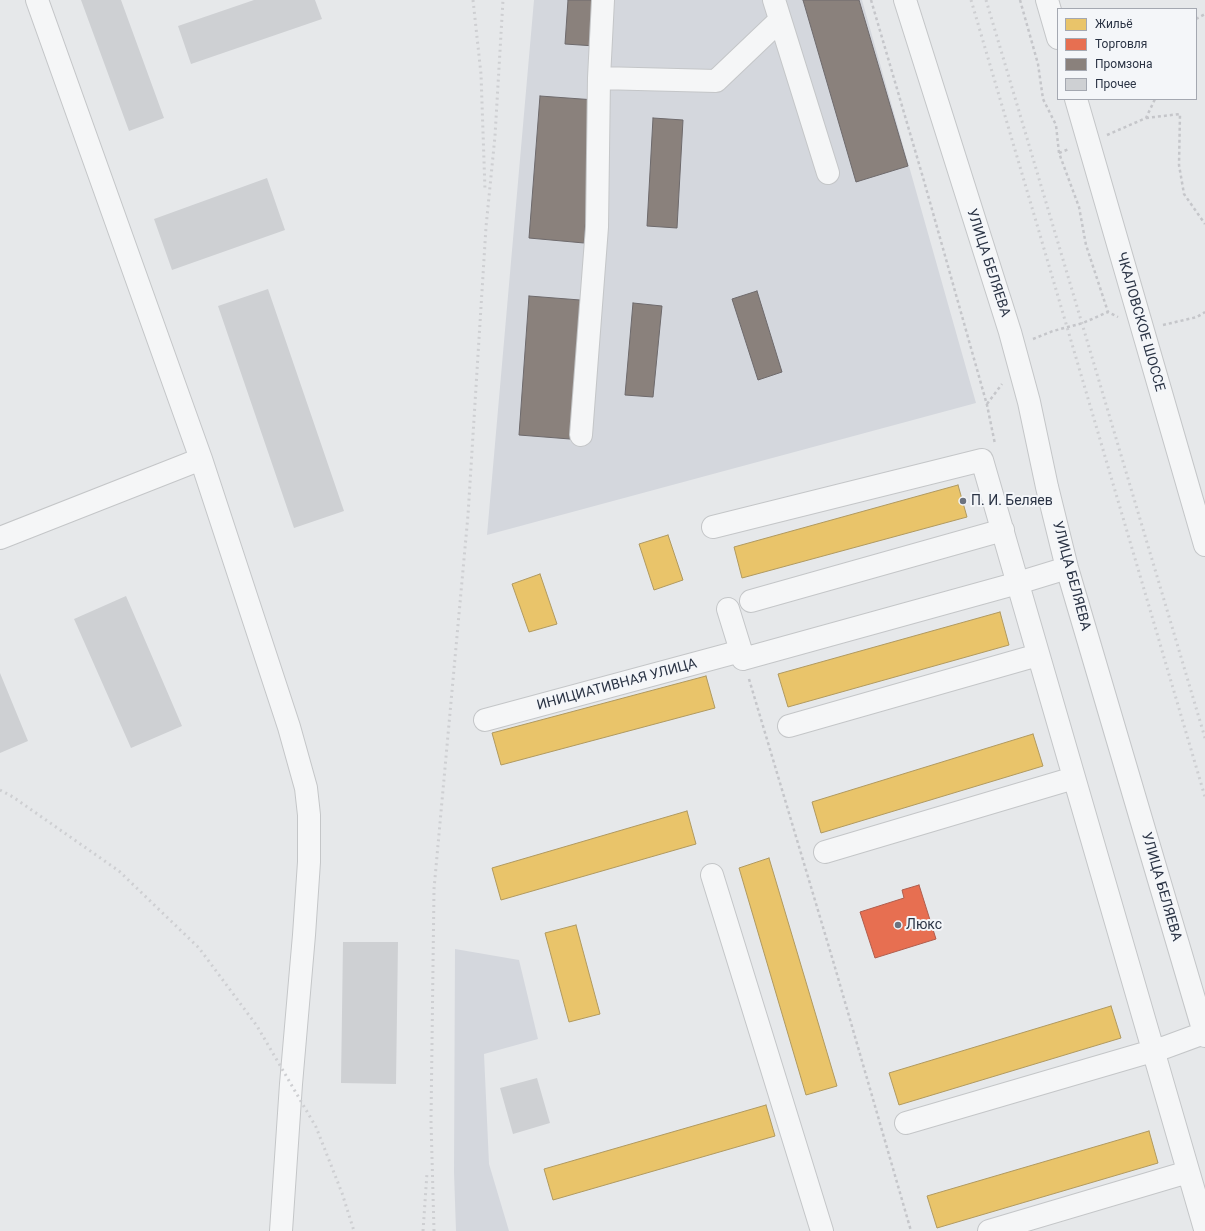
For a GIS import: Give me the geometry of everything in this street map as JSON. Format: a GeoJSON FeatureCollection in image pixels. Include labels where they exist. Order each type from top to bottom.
{"type":"FeatureCollection","features":[{"type":"Feature","properties":{"kind":"street"},"geometry":{"type":"LineString","coordinates":[[37,0],[201,459],[292,735],[306,788],[309,815],[308,862],[281,1231]]}},
{"type":"Feature","properties":{"kind":"street"},"geometry":{"type":"LineString","coordinates":[[581,435],[597,227],[598,78],[603,0]]}},
{"type":"Feature","properties":{"kind":"street","name":"УЛИЦА БЕЛЯЕВА"},"geometry":{"type":"LineString","coordinates":[[905,0],[1010,332],[1029,402],[1047,488],[1067,568],[1205,1034]]}},
{"type":"Feature","properties":{"kind":"street"},"geometry":{"type":"LineString","coordinates":[[1047,0],[1057,35]]}},
{"type":"Feature","properties":{"kind":"street"},"geometry":{"type":"LineString","coordinates":[[598,78],[716,81],[777,10]]}},
{"type":"Feature","properties":{"kind":"street"},"geometry":{"type":"LineString","coordinates":[[777,10],[828,173]]}},
{"type":"Feature","properties":{"kind":"street","name":"ЧКАЛОВСКОЕ ШОССЕ"},"geometry":{"type":"LineString","coordinates":[[1076,100],[1205,545]]}},
{"type":"Feature","properties":{"kind":"street"},"geometry":{"type":"LineString","coordinates":[[0,538],[201,459]]}},
{"type":"Feature","properties":{"kind":"street"},"geometry":{"type":"LineString","coordinates":[[714,527],[982,460],[1205,1229]]}},
{"type":"Feature","properties":{"kind":"street"},"geometry":{"type":"LineString","coordinates":[[751,601],[1002,530]]}},
{"type":"Feature","properties":{"kind":"street","name":"ИНИЦИАТИВНАЯ УЛИЦА"},"geometry":{"type":"LineString","coordinates":[[485,720],[1018,583],[1067,568]]}},
{"type":"Feature","properties":{"kind":"street"},"geometry":{"type":"LineString","coordinates":[[728,609],[742,655]]}},
{"type":"Feature","properties":{"kind":"street"},"geometry":{"type":"LineString","coordinates":[[789,726],[1038,654]]}},
{"type":"Feature","properties":{"kind":"street"},"geometry":{"type":"LineString","coordinates":[[825,852],[1074,778]]}},
{"type":"Feature","properties":{"kind":"street"},"geometry":{"type":"LineString","coordinates":[[712,875],[822,1231]]}},
{"type":"Feature","properties":{"kind":"street"},"geometry":{"type":"LineString","coordinates":[[906,1123],[1205,1034]]}},
{"type":"Feature","properties":{"kind":"street"},"geometry":{"type":"LineString","coordinates":[[989,1231],[1188,1172]]}},
{"type":"Feature","properties":{"kind":"path"},"geometry":{"type":"LineString","coordinates":[[1020,0],[1038,64],[1043,99],[1056,125],[1059,152],[1079,207],[1086,245],[1108,312],[1142,330],[1196,316],[1205,312]]}},
{"type":"Feature","properties":{"kind":"path"},"geometry":{"type":"LineString","coordinates":[[1146,118],[1155,100]]}},
{"type":"Feature","properties":{"kind":"path"},"geometry":{"type":"LineString","coordinates":[[1059,152],[1089,143],[1146,118],[1180,114],[1179,165],[1184,194],[1205,224]]}},
{"type":"Feature","properties":{"kind":"path"},"geometry":{"type":"LineString","coordinates":[[987,405],[1018,362],[1032,339],[1053,331],[1083,323],[1108,312]]}},
{"type":"Feature","properties":{"kind":"path"},"geometry":{"type":"LineString","coordinates":[[742,655],[834,964],[911,1231]]}},
{"type":"Feature","properties":{"kind":"shaded area"},"geometry":{"type":"Polygon","coordinates":[[[534,0],[862,0],[976,403],[487,535],[534,0]]]}},
{"type":"Feature","properties":{"kind":"shaded area"},"geometry":{"type":"Polygon","coordinates":[[[455,949],[519,960],[538,1039],[484,1054],[489,1164],[509,1231],[456,1231],[454,1172],[455,949]]]}},
{"type":"Feature","properties":{"kind":"building: Жильё"},"geometry":{"type":"Polygon","coordinates":[[[958,485],[967,517],[742,578],[734,547],[958,485]]]}},
{"type":"Feature","properties":{"kind":"building: Жильё"},"geometry":{"type":"Polygon","coordinates":[[[668,535],[683,580],[654,590],[639,544],[668,535]]]}},
{"type":"Feature","properties":{"kind":"building: Жильё"},"geometry":{"type":"Polygon","coordinates":[[[540,574],[557,624],[529,632],[512,584],[540,574]]]}},
{"type":"Feature","properties":{"kind":"building: Жильё"},"geometry":{"type":"Polygon","coordinates":[[[1000,612],[1009,645],[788,707],[778,674],[1000,612]]]}},
{"type":"Feature","properties":{"kind":"building: Жильё"},"geometry":{"type":"Polygon","coordinates":[[[706,676],[715,708],[501,765],[492,733],[706,676]]]}},
{"type":"Feature","properties":{"kind":"building: Жильё"},"geometry":{"type":"Polygon","coordinates":[[[1033,734],[1043,766],[821,833],[812,802],[1033,734]]]}},
{"type":"Feature","properties":{"kind":"building: Жильё"},"geometry":{"type":"Polygon","coordinates":[[[687,811],[696,844],[501,900],[492,868],[687,811]]]}},
{"type":"Feature","properties":{"kind":"building: Жильё"},"geometry":{"type":"Polygon","coordinates":[[[769,858],[837,1086],[806,1095],[739,868],[769,858]]]}},
{"type":"Feature","properties":{"kind":"building: Жильё"},"geometry":{"type":"Polygon","coordinates":[[[576,925],[600,1014],[569,1022],[545,933],[576,925]]]}},
{"type":"Feature","properties":{"kind":"building: Жильё"},"geometry":{"type":"Polygon","coordinates":[[[1111,1006],[1121,1038],[899,1105],[889,1073],[1111,1006]]]}},
{"type":"Feature","properties":{"kind":"building: Жильё"},"geometry":{"type":"Polygon","coordinates":[[[766,1105],[775,1136],[553,1200],[544,1169],[766,1105]]]}},
{"type":"Feature","properties":{"kind":"building: Жильё"},"geometry":{"type":"Polygon","coordinates":[[[1149,1131],[1158,1163],[937,1228],[927,1196],[1149,1131]]]}},
{"type":"Feature","properties":{"kind":"building: Торговля","name":"Люкс"},"geometry":{"type":"Polygon","coordinates":[[[919,885],[936,939],[875,958],[860,912],[904,898],[902,890],[919,885]]]}},
{"type":"Feature","properties":{"kind":"building: Промзона"},"geometry":{"type":"Polygon","coordinates":[[[568,0],[598,0],[595,46],[565,44],[568,0]]]}},
{"type":"Feature","properties":{"kind":"building: Промзона"},"geometry":{"type":"Polygon","coordinates":[[[803,0],[859,0],[908,166],[856,182],[803,0]]]}},
{"type":"Feature","properties":{"kind":"building: Промзона"},"geometry":{"type":"Polygon","coordinates":[[[540,96],[595,100],[584,243],[529,238],[540,96]]]}},
{"type":"Feature","properties":{"kind":"building: Промзона"},"geometry":{"type":"Polygon","coordinates":[[[653,118],[683,120],[677,228],[647,226],[653,118]]]}},
{"type":"Feature","properties":{"kind":"building: Промзона"},"geometry":{"type":"Polygon","coordinates":[[[757,291],[782,372],[758,380],[732,299],[757,291]]]}},
{"type":"Feature","properties":{"kind":"building: Промзона"},"geometry":{"type":"Polygon","coordinates":[[[529,296],[580,300],[570,439],[519,435],[529,296]]]}},
{"type":"Feature","properties":{"kind":"building: Промзона"},"geometry":{"type":"Polygon","coordinates":[[[633,303],[662,306],[653,397],[625,395],[633,303]]]}},
{"type":"Feature","properties":{"kind":"building: Прочее"},"geometry":{"type":"Polygon","coordinates":[[[81,0],[121,0],[164,118],[129,131],[81,0]]]}},
{"type":"Feature","properties":{"kind":"building: Прочее"},"geometry":{"type":"Polygon","coordinates":[[[254,0],[315,0],[322,19],[191,64],[178,26],[254,0]]]}},
{"type":"Feature","properties":{"kind":"building: Прочее"},"geometry":{"type":"Polygon","coordinates":[[[267,178],[285,230],[172,270],[154,219],[267,178]]]}},
{"type":"Feature","properties":{"kind":"building: Прочее"},"geometry":{"type":"Polygon","coordinates":[[[268,289],[344,511],[294,528],[218,306],[268,289]]]}},
{"type":"Feature","properties":{"kind":"building: Прочее"},"geometry":{"type":"Polygon","coordinates":[[[126,596],[182,726],[131,748],[74,619],[126,596]]]}},
{"type":"Feature","properties":{"kind":"building: Прочее"},"geometry":{"type":"Polygon","coordinates":[[[0,673],[28,741],[0,753],[0,673]]]}},
{"type":"Feature","properties":{"kind":"building: Прочее"},"geometry":{"type":"Polygon","coordinates":[[[343,942],[398,942],[396,1084],[341,1083],[343,942]]]}},
{"type":"Feature","properties":{"kind":"building: Прочее"},"geometry":{"type":"Polygon","coordinates":[[[537,1078],[550,1123],[513,1134],[500,1088],[537,1078]]]}},
{"type":"Feature","properties":{"kind":"railway"},"geometry":{"type":"LineString","coordinates":[[473,0],[481,74],[485,190]]}},
{"type":"Feature","properties":{"kind":"railway"},"geometry":{"type":"LineString","coordinates":[[434,1231],[431,1121],[434,889],[468,515],[486,227],[495,136],[503,0]]}},
{"type":"Feature","properties":{"kind":"railway"},"geometry":{"type":"LineString","coordinates":[[971,0],[1205,797]]}},
{"type":"Feature","properties":{"kind":"railway"},"geometry":{"type":"LineString","coordinates":[[986,0],[1205,738]]}},
{"type":"Feature","properties":{"kind":"railway"},"geometry":{"type":"LineString","coordinates":[[0,790],[13,797],[119,871],[199,948],[257,1026],[316,1127],[342,1193],[354,1231]]}},
{"type":"Feature","properties":{"kind":"railway"},"geometry":{"type":"LineString","coordinates":[[423,1231],[427,1173]]}},
{"type":"Feature","properties":{"kind":"place","name":"П. И. Беляев"},"geometry":{"type":"Point","coordinates":[963,501]}},
{"type":"Feature","properties":{"kind":"place","name":"Люкс"},"geometry":{"type":"Point","coordinates":[898,925]}}]}
